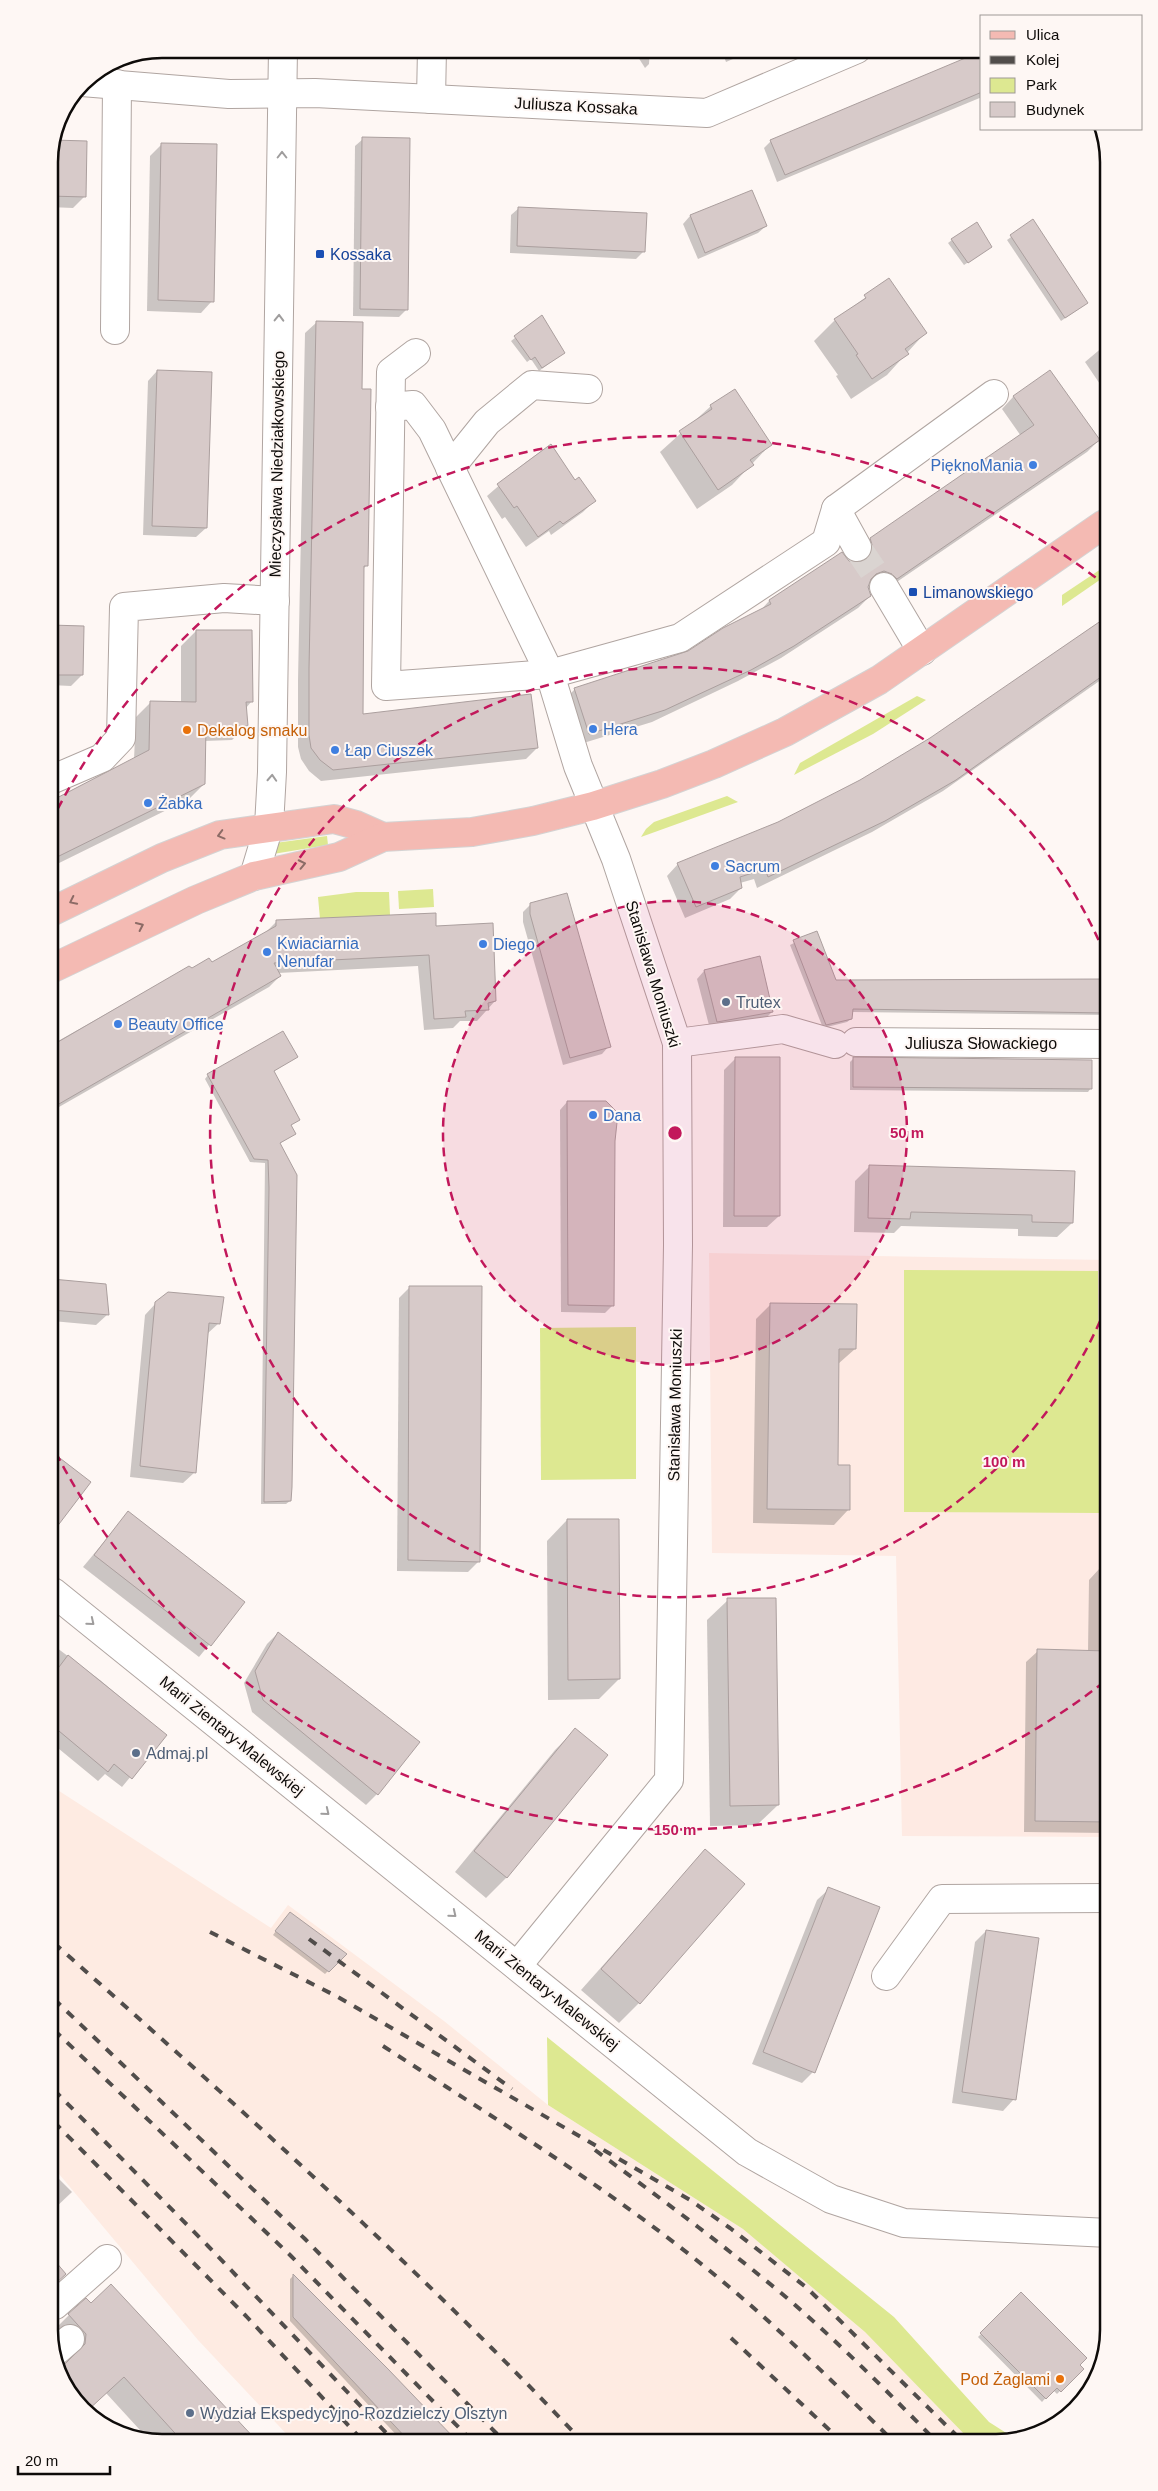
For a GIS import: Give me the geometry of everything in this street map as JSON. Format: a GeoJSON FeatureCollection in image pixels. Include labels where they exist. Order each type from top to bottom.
{"type":"FeatureCollection","features":[{"type":"Feature","properties":{"kind":"main road"},"geometry":{"type":"LineString","coordinates":[[58,966],[196,900],[254,876],[339,857],[383,837],[472,832],[533,821],[593,806],[697,771],[785,732],[879,680],[1100,527]]}},
{"type":"Feature","properties":{"kind":"main road"},"geometry":{"type":"LineString","coordinates":[[58,909],[162,858],[220,835],[269,826],[334,819],[356,825],[383,837]]}},
{"type":"Feature","properties":{"kind":"street","name":"Mieczysława Niedziałkowskiego"},"geometry":{"type":"LineString","coordinates":[[254,876],[269,826],[275,601],[283,58]]}},
{"type":"Feature","properties":{"kind":"street"},"geometry":{"type":"LineString","coordinates":[[431,99],[432,58]]}},
{"type":"Feature","properties":{"kind":"street","name":"Juliusza Kossaka"},"geometry":{"type":"LineString","coordinates":[[94,83],[230,94],[282,93],[707,113],[836,58]]}},
{"type":"Feature","properties":{"kind":"street"},"geometry":{"type":"LineString","coordinates":[[115,330],[116,84]]}},
{"type":"Feature","properties":{"kind":"street"},"geometry":{"type":"LineString","coordinates":[[416,353],[391,372],[386,686],[550,674],[680,638],[826,542],[836,510],[994,394]]}},
{"type":"Feature","properties":{"kind":"street"},"geometry":{"type":"LineString","coordinates":[[450,468],[487,422],[532,385],[588,388]]}},
{"type":"Feature","properties":{"kind":"street","name":"Stanisława Moniuszki"},"geometry":{"type":"LineString","coordinates":[[390,408],[413,405],[432,430],[550,674],[578,766],[616,859],[677,1043],[678,1245],[669,1780],[518,1966]]}},
{"type":"Feature","properties":{"kind":"street"},"geometry":{"type":"LineString","coordinates":[[836,510],[857,547]]}},
{"type":"Feature","properties":{"kind":"street"},"geometry":{"type":"LineString","coordinates":[[884,588],[922,651]]}},
{"type":"Feature","properties":{"kind":"street"},"geometry":{"type":"LineString","coordinates":[[58,777],[102,758],[121,738],[124,607],[224,598],[275,601]]}},
{"type":"Feature","properties":{"kind":"street","name":"Juliusza Słowackiego"},"geometry":{"type":"LineString","coordinates":[[677,1043],[783,1029],[846,1043],[1100,1044]]}},
{"type":"Feature","properties":{"kind":"street","name":"Marii Zientary-Malewskiej"},"geometry":{"type":"LineString","coordinates":[[58,1596],[747,2152],[831,2199],[904,2223],[1100,2233]]}},
{"type":"Feature","properties":{"kind":"street"},"geometry":{"type":"LineString","coordinates":[[886,1976],[942,1899],[1100,1898]]}},
{"type":"Feature","properties":{"kind":"street"},"geometry":{"type":"LineString","coordinates":[[58,2302],[107,2259]]}},
{"type":"Feature","properties":{"kind":"shaded area"},"geometry":{"type":"Polygon","coordinates":[[[709,1253],[1100,1260],[1100,1837],[902,1836],[896,1556],[712,1553],[709,1253]]]}},
{"type":"Feature","properties":{"kind":"shaded area"},"geometry":{"type":"Polygon","coordinates":[[[58,1790],[271,1928],[288,1905],[444,2021],[548,2105],[743,2229],[865,2332],[964,2434],[286,2433],[198,2340],[58,2173],[58,1790]]]}},
{"type":"Feature","properties":{"kind":"green space"},"geometry":{"type":"Polygon","coordinates":[[[1100,570],[1100,580],[1062,606],[1062,595],[1100,570]]]}},
{"type":"Feature","properties":{"kind":"green space"},"geometry":{"type":"Polygon","coordinates":[[[917,696],[926,700],[873,734],[794,775],[800,763],[917,696]]]}},
{"type":"Feature","properties":{"kind":"green space"},"geometry":{"type":"Polygon","coordinates":[[[727,796],[738,802],[641,837],[654,822],[727,796]]]}},
{"type":"Feature","properties":{"kind":"green space"},"geometry":{"type":"Polygon","coordinates":[[[327,836],[328,845],[273,854],[275,843],[327,836]]]}},
{"type":"Feature","properties":{"kind":"green space"},"geometry":{"type":"Polygon","coordinates":[[[433,889],[434,907],[399,909],[398,891],[433,889]]]}},
{"type":"Feature","properties":{"kind":"green space"},"geometry":{"type":"Polygon","coordinates":[[[356,892],[389,892],[390,915],[320,919],[318,897],[356,892]]]}},
{"type":"Feature","properties":{"kind":"green space"},"geometry":{"type":"Polygon","coordinates":[[[904,1270],[1098,1271],[1099,1513],[904,1512],[904,1270]]]}},
{"type":"Feature","properties":{"kind":"green space"},"geometry":{"type":"Polygon","coordinates":[[[636,1327],[636,1479],[541,1480],[540,1328],[636,1327]]]}},
{"type":"Feature","properties":{"kind":"green space"},"geometry":{"type":"Polygon","coordinates":[[[547,2037],[894,2317],[989,2422],[1007,2433],[964,2434],[865,2332],[743,2229],[548,2105],[547,2037]]]}},
{"type":"Feature","properties":{"kind":"building"},"geometry":{"type":"Polygon","coordinates":[[[965,58],[980,58],[980,93],[785,175],[770,140],[965,58]]]}},
{"type":"Feature","properties":{"kind":"building"},"geometry":{"type":"Polygon","coordinates":[[[362,137],[410,138],[408,310],[360,309],[362,137]]]}},
{"type":"Feature","properties":{"kind":"building"},"geometry":{"type":"Polygon","coordinates":[[[60,140],[87,141],[86,197],[58,196],[58,155],[60,140]]]}},
{"type":"Feature","properties":{"kind":"building"},"geometry":{"type":"Polygon","coordinates":[[[161,143],[217,144],[214,302],[158,300],[161,143]]]}},
{"type":"Feature","properties":{"kind":"building"},"geometry":{"type":"Polygon","coordinates":[[[752,190],[767,226],[705,253],[690,215],[752,190]]]}},
{"type":"Feature","properties":{"kind":"building"},"geometry":{"type":"Polygon","coordinates":[[[518,207],[647,213],[645,252],[517,246],[518,207]]]}},
{"type":"Feature","properties":{"kind":"building"},"geometry":{"type":"Polygon","coordinates":[[[1033,219],[1088,303],[1065,318],[1010,235],[1033,219]]]}},
{"type":"Feature","properties":{"kind":"building"},"geometry":{"type":"Polygon","coordinates":[[[977,222],[992,247],[968,263],[951,239],[977,222]]]}},
{"type":"Feature","properties":{"kind":"building"},"geometry":{"type":"Polygon","coordinates":[[[889,278],[927,333],[905,349],[909,354],[872,379],[856,355],[858,354],[834,319],[866,298],[864,295],[889,278]]]}},
{"type":"Feature","properties":{"kind":"building"},"geometry":{"type":"Polygon","coordinates":[[[542,315],[565,353],[542,368],[535,357],[531,360],[514,336],[542,315]]]}},
{"type":"Feature","properties":{"kind":"building"},"geometry":{"type":"Polygon","coordinates":[[[316,321],[363,322],[362,389],[371,389],[368,566],[364,566],[363,714],[531,694],[538,748],[333,770],[320,760],[311,748],[309,735],[309,668],[316,321]]]}},
{"type":"Feature","properties":{"kind":"building"},"geometry":{"type":"Polygon","coordinates":[[[157,370],[212,372],[207,528],[152,526],[157,370]]]}},
{"type":"Feature","properties":{"kind":"building"},"geometry":{"type":"Polygon","coordinates":[[[1050,370],[1100,440],[897,579],[892,574],[884,571],[876,574],[871,579],[868,587],[871,596],[794,646],[751,670],[665,710],[589,734],[574,688],[688,651],[723,628],[771,604],[769,600],[842,552],[849,561],[857,563],[865,560],[873,548],[870,538],[1034,425],[1013,396],[1050,370]]]}},
{"type":"Feature","properties":{"kind":"building"},"geometry":{"type":"Polygon","coordinates":[[[735,389],[772,445],[750,460],[754,465],[718,490],[679,431],[712,409],[710,405],[735,389]]]}},
{"type":"Feature","properties":{"kind":"building"},"geometry":{"type":"Polygon","coordinates":[[[551,444],[575,480],[579,477],[596,501],[563,524],[560,521],[538,537],[517,506],[514,508],[497,484],[551,444]]]}},
{"type":"Feature","properties":{"kind":"building"},"geometry":{"type":"Polygon","coordinates":[[[1100,621],[1100,678],[956,780],[885,821],[768,877],[765,869],[740,877],[742,888],[696,907],[677,863],[778,822],[860,780],[930,738],[1100,621]]]}},
{"type":"Feature","properties":{"kind":"building"},"geometry":{"type":"Polygon","coordinates":[[[58,625],[84,626],[83,675],[58,675],[58,625]]]}},
{"type":"Feature","properties":{"kind":"building"},"geometry":{"type":"Polygon","coordinates":[[[196,630],[252,630],[253,702],[246,702],[248,726],[206,726],[205,784],[58,857],[58,797],[149,750],[150,701],[196,702],[196,630]]]}},
{"type":"Feature","properties":{"kind":"building"},"geometry":{"type":"Polygon","coordinates":[[[567,893],[611,1047],[570,1058],[530,914],[530,903],[567,893]]]}},
{"type":"Feature","properties":{"kind":"building"},"geometry":{"type":"Polygon","coordinates":[[[436,913],[436,926],[493,923],[496,1001],[488,1003],[489,1010],[465,1011],[466,1017],[434,1019],[429,955],[274,963],[281,976],[58,1105],[58,1042],[189,966],[192,968],[209,958],[212,962],[276,926],[276,920],[436,913]]]}},
{"type":"Feature","properties":{"kind":"building"},"geometry":{"type":"Polygon","coordinates":[[[817,931],[836,980],[1100,979],[1100,1013],[853,1009],[852,1019],[826,1025],[793,940],[817,931]]]}},
{"type":"Feature","properties":{"kind":"building"},"geometry":{"type":"Polygon","coordinates":[[[760,956],[773,1012],[717,1022],[704,970],[760,956]]]}},
{"type":"Feature","properties":{"kind":"building"},"geometry":{"type":"Polygon","coordinates":[[[283,1031],[298,1057],[274,1071],[300,1120],[291,1125],[296,1134],[280,1143],[297,1175],[292,1487],[291,1501],[264,1502],[268,1160],[254,1159],[207,1074],[283,1031]]]}},
{"type":"Feature","properties":{"kind":"building"},"geometry":{"type":"Polygon","coordinates":[[[735,1057],[780,1057],[780,1216],[734,1216],[735,1057]]]}},
{"type":"Feature","properties":{"kind":"building"},"geometry":{"type":"Polygon","coordinates":[[[853,1057],[1092,1060],[1092,1089],[853,1087],[853,1057]]]}},
{"type":"Feature","properties":{"kind":"building"},"geometry":{"type":"Polygon","coordinates":[[[567,1101],[606,1101],[618,1113],[615,1141],[614,1306],[568,1305],[567,1101]]]}},
{"type":"Feature","properties":{"kind":"building"},"geometry":{"type":"Polygon","coordinates":[[[869,1165],[1075,1171],[1073,1223],[1032,1222],[1032,1215],[911,1212],[910,1219],[868,1218],[869,1165]]]}},
{"type":"Feature","properties":{"kind":"building"},"geometry":{"type":"Polygon","coordinates":[[[58,1280],[106,1284],[109,1315],[58,1311],[58,1280]]]}},
{"type":"Feature","properties":{"kind":"building"},"geometry":{"type":"Polygon","coordinates":[[[409,1286],[482,1286],[480,1562],[408,1560],[409,1286]]]}},
{"type":"Feature","properties":{"kind":"building"},"geometry":{"type":"Polygon","coordinates":[[[168,1292],[224,1297],[220,1324],[209,1323],[196,1473],[140,1466],[155,1302],[168,1292]]]}},
{"type":"Feature","properties":{"kind":"building"},"geometry":{"type":"Polygon","coordinates":[[[770,1303],[857,1304],[856,1349],[839,1349],[838,1465],[850,1465],[850,1510],[767,1509],[770,1303]]]}},
{"type":"Feature","properties":{"kind":"building"},"geometry":{"type":"Polygon","coordinates":[[[58,1457],[91,1482],[58,1525],[58,1457]]]}},
{"type":"Feature","properties":{"kind":"building"},"geometry":{"type":"Polygon","coordinates":[[[128,1511],[245,1602],[211,1646],[94,1555],[128,1511]]]}},
{"type":"Feature","properties":{"kind":"building"},"geometry":{"type":"Polygon","coordinates":[[[567,1519],[619,1519],[620,1679],[568,1680],[567,1519]]]}},
{"type":"Feature","properties":{"kind":"building"},"geometry":{"type":"Polygon","coordinates":[[[727,1598],[776,1598],[779,1805],[730,1806],[727,1598]]]}},
{"type":"Feature","properties":{"kind":"building"},"geometry":{"type":"Polygon","coordinates":[[[278,1632],[420,1742],[378,1795],[263,1700],[255,1671],[278,1632]]]}},
{"type":"Feature","properties":{"kind":"building"},"geometry":{"type":"Polygon","coordinates":[[[1037,1649],[1100,1651],[1100,1822],[1035,1821],[1037,1649]]]}},
{"type":"Feature","properties":{"kind":"building"},"geometry":{"type":"Polygon","coordinates":[[[68,1655],[167,1735],[132,1779],[114,1764],[108,1772],[58,1730],[58,1668],[68,1655]]]}},
{"type":"Feature","properties":{"kind":"building"},"geometry":{"type":"Polygon","coordinates":[[[575,1728],[608,1755],[507,1878],[474,1851],[575,1728]]]}},
{"type":"Feature","properties":{"kind":"building"},"geometry":{"type":"Polygon","coordinates":[[[705,1849],[745,1884],[640,2004],[601,1969],[705,1849]]]}},
{"type":"Feature","properties":{"kind":"building"},"geometry":{"type":"Polygon","coordinates":[[[828,1887],[880,1907],[815,2073],[763,2052],[828,1887]]]}},
{"type":"Feature","properties":{"kind":"building"},"geometry":{"type":"Polygon","coordinates":[[[290,1912],[347,1954],[329,1972],[275,1931],[290,1912]]]}},
{"type":"Feature","properties":{"kind":"building"},"geometry":{"type":"Polygon","coordinates":[[[986,1930],[1039,1938],[1016,2100],[962,2092],[986,1930]]]}},
{"type":"Feature","properties":{"kind":"building"},"geometry":{"type":"Polygon","coordinates":[[[58,2265],[66,2274],[58,2281],[58,2265]]]}},
{"type":"Feature","properties":{"kind":"building"},"geometry":{"type":"Polygon","coordinates":[[[293,2274],[450,2433],[402,2433],[293,2317],[293,2274]]]}},
{"type":"Feature","properties":{"kind":"building"},"geometry":{"type":"Polygon","coordinates":[[[111,2284],[250,2433],[175,2433],[124,2377],[92,2407],[79,2393],[64,2364],[85,2344],[86,2334],[68,2314],[86,2298],[91,2303],[111,2284]]]}},
{"type":"Feature","properties":{"kind":"building"},"geometry":{"type":"Polygon","coordinates":[[[1021,2292],[1087,2358],[1080,2365],[1084,2369],[1061,2392],[1057,2388],[1046,2399],[980,2333],[1021,2292]]]}},
{"type":"Feature","properties":{"kind":"tunnel"},"geometry":{"type":"LineString","coordinates":[[857,547],[884,587]]}},
{"type":"Feature","properties":{"kind":"railway"},"geometry":{"type":"LineString","coordinates":[[210,1932],[338,1997],[690,2200],[730,2228],[807,2288],[955,2434]]}},
{"type":"Feature","properties":{"kind":"railway"},"geometry":{"type":"LineString","coordinates":[[309,1939],[512,2089]]}},
{"type":"Feature","properties":{"kind":"railway"},"geometry":{"type":"LineString","coordinates":[[58,1947],[189,2063],[388,2247],[575,2433]]}},
{"type":"Feature","properties":{"kind":"railway"},"geometry":{"type":"LineString","coordinates":[[58,2003],[305,2239],[497,2433]]}},
{"type":"Feature","properties":{"kind":"railway"},"geometry":{"type":"LineString","coordinates":[[58,2034],[290,2255],[465,2433]]}},
{"type":"Feature","properties":{"kind":"railway"},"geometry":{"type":"LineString","coordinates":[[383,2046],[550,2154],[671,2240],[756,2310],[886,2434]]}},
{"type":"Feature","properties":{"kind":"railway"},"geometry":{"type":"LineString","coordinates":[[58,2094],[208,2246],[387,2433]]}},
{"type":"Feature","properties":{"kind":"railway"},"geometry":{"type":"LineString","coordinates":[[58,2126],[246,2316],[356,2433]]}},
{"type":"Feature","properties":{"kind":"railway"},"geometry":{"type":"LineString","coordinates":[[595,2150],[668,2204],[787,2298],[861,2366],[929,2434]]}},
{"type":"Feature","properties":{"kind":"railway"},"geometry":{"type":"LineString","coordinates":[[731,2338],[834,2434]]}},
{"type":"Feature","properties":{"kind":"place","name":"Kossaka"},"geometry":{"type":"Point","coordinates":[320,254]}},
{"type":"Feature","properties":{"kind":"place","name":"PięknoMania"},"geometry":{"type":"Point","coordinates":[1033,465]}},
{"type":"Feature","properties":{"kind":"place","name":"Limanowskiego"},"geometry":{"type":"Point","coordinates":[913,592]}},
{"type":"Feature","properties":{"kind":"place","name":"Hera"},"geometry":{"type":"Point","coordinates":[593,729]}},
{"type":"Feature","properties":{"kind":"place","name":"Dekalog smaku"},"geometry":{"type":"Point","coordinates":[187,730]}},
{"type":"Feature","properties":{"kind":"place","name":"Łap Ciuszek"},"geometry":{"type":"Point","coordinates":[335,750]}},
{"type":"Feature","properties":{"kind":"place","name":"Żabka"},"geometry":{"type":"Point","coordinates":[148,803]}},
{"type":"Feature","properties":{"kind":"place","name":"Sacrum"},"geometry":{"type":"Point","coordinates":[715,866]}},
{"type":"Feature","properties":{"kind":"place","name":"Diego"},"geometry":{"type":"Point","coordinates":[483,944]}},
{"type":"Feature","properties":{"kind":"place","name":"Kwiaciarnia Nenufar"},"geometry":{"type":"Point","coordinates":[267,952]}},
{"type":"Feature","properties":{"kind":"place","name":"Trutex"},"geometry":{"type":"Point","coordinates":[726,1002]}},
{"type":"Feature","properties":{"kind":"place","name":"Beauty Office"},"geometry":{"type":"Point","coordinates":[118,1024]}},
{"type":"Feature","properties":{"kind":"place","name":"Dana"},"geometry":{"type":"Point","coordinates":[593,1115]}},
{"type":"Feature","properties":{"kind":"place","name":"Admaj.pl"},"geometry":{"type":"Point","coordinates":[136,1753]}},
{"type":"Feature","properties":{"kind":"place","name":"Pod Żaglami"},"geometry":{"type":"Point","coordinates":[1060,2379]}},
{"type":"Feature","properties":{"kind":"place","name":"Wydział Ekspedycyjno-Rozdzielczy Olsztyn"},"geometry":{"type":"Point","coordinates":[190,2413]}}]}
